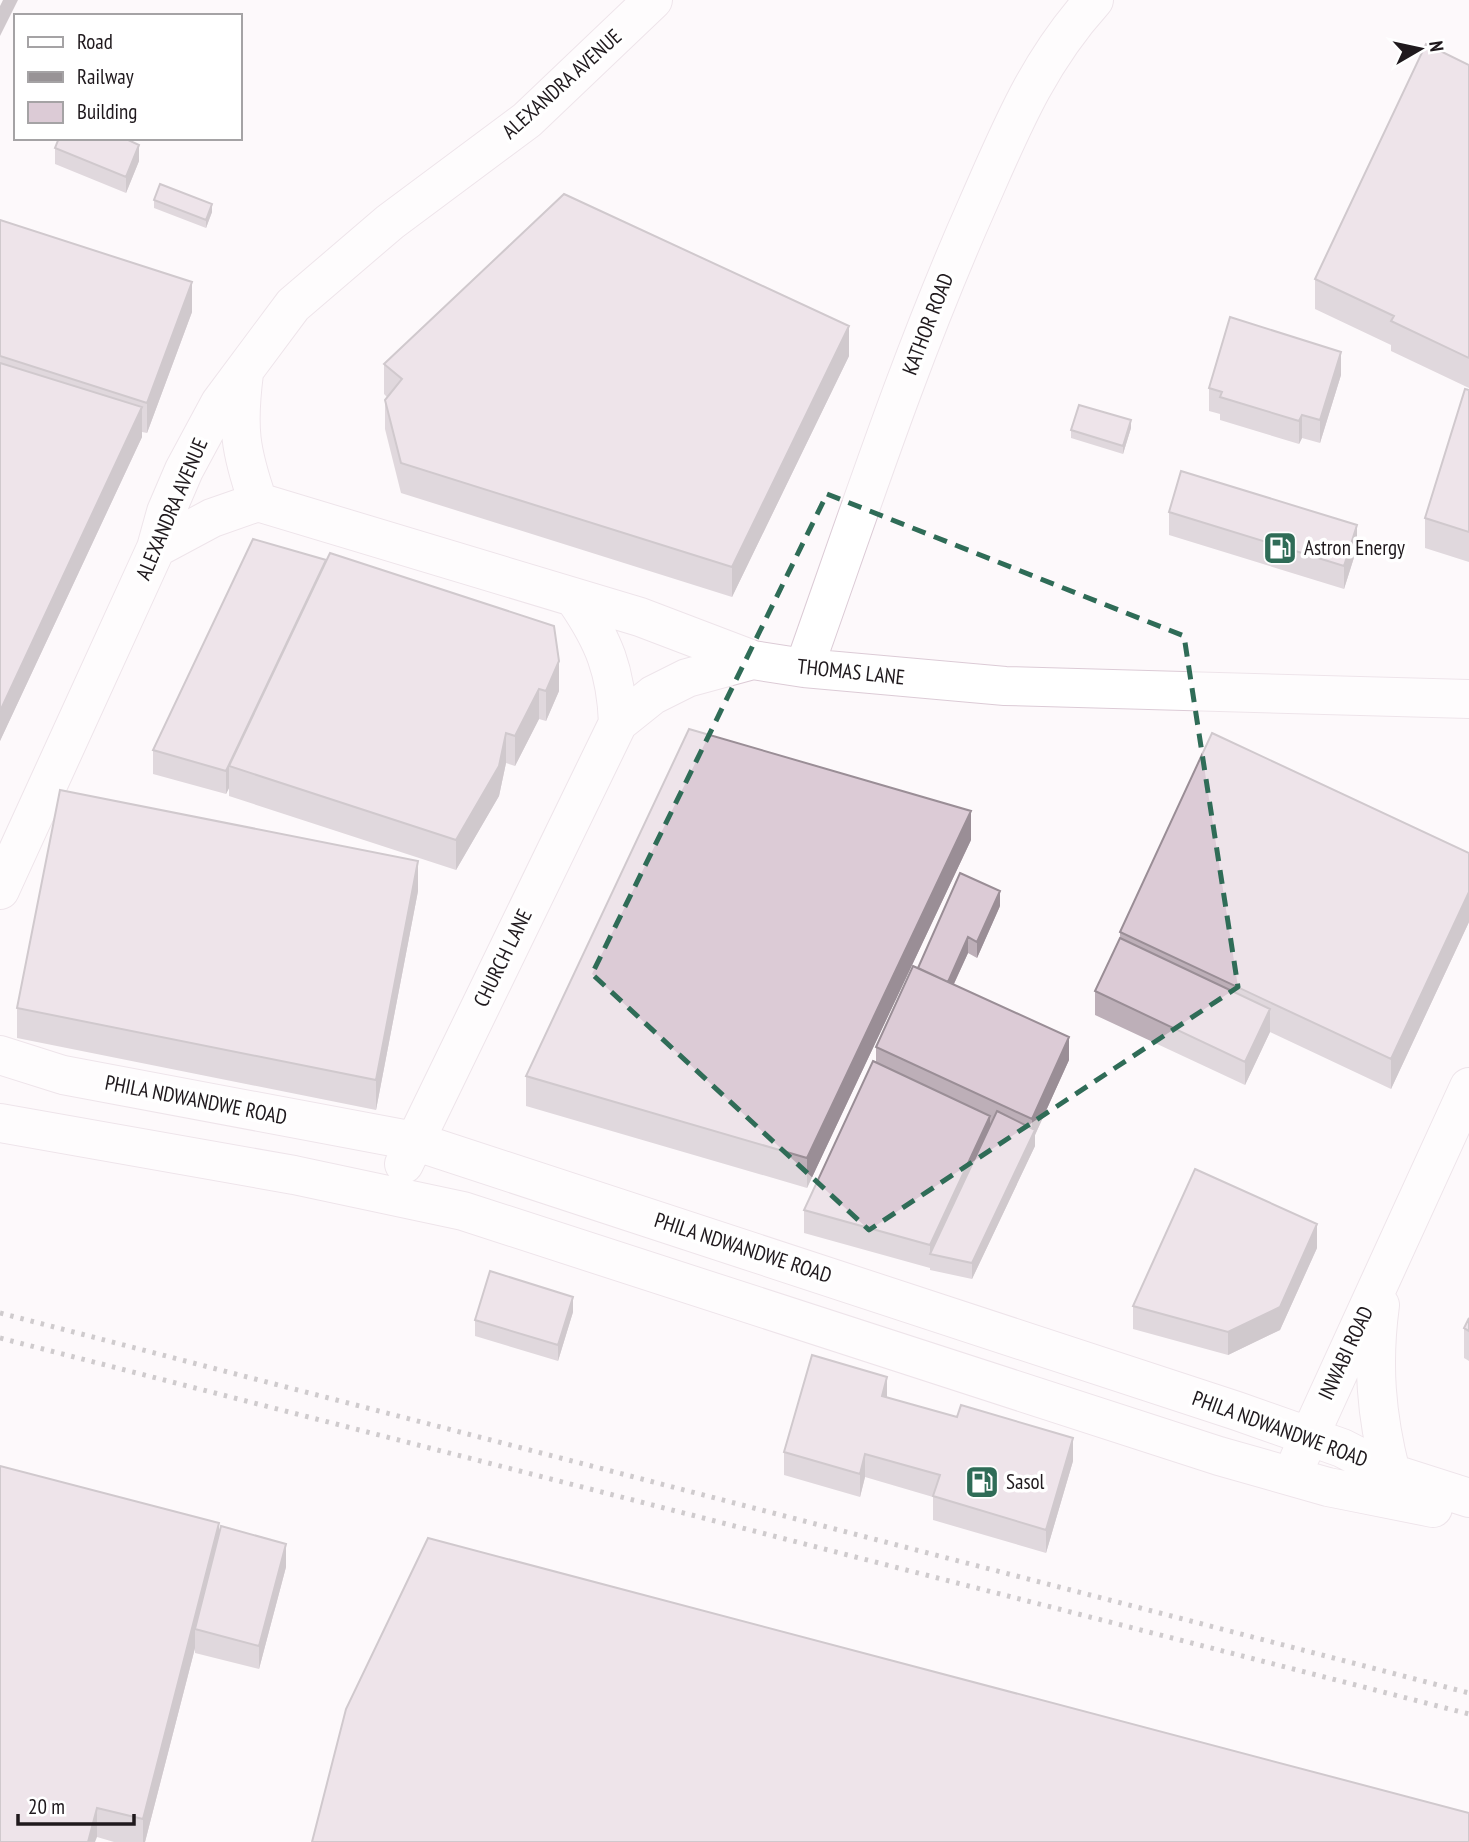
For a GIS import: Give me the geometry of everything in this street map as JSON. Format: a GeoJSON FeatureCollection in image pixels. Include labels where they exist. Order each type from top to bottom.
{"type":"FeatureCollection","features":[{"type":"Feature","properties":{"kind":"street","name":"ALEXANDRA AVENUE"},"geometry":{"type":"LineString","coordinates":[[0,890],[156,548],[166,512],[184,470],[220,403],[245,368],[293,305],[390,222],[527,120],[653,0]]}},
{"type":"Feature","properties":{"kind":"street","name":"KATHOR ROAD"},"geometry":{"type":"LineString","coordinates":[[804,668],[932,309],[1020,110],[1046,60],[1094,0]]}},
{"type":"Feature","properties":{"kind":"street"},"geometry":{"type":"LineString","coordinates":[[156,548],[212,518],[258,502],[240,447],[239,416],[245,368]]}},
{"type":"Feature","properties":{"kind":"street","name":"THOMAS LANE"},"geometry":{"type":"LineString","coordinates":[[258,502],[640,617],[753,660],[804,668],[1005,686],[1469,699]]}},
{"type":"Feature","properties":{"kind":"street"},"geometry":{"type":"LineString","coordinates":[[575,599],[599,635],[611,667],[618,723]]}},
{"type":"Feature","properties":{"kind":"street","name":"CHURCH LANE"},"geometry":{"type":"LineString","coordinates":[[391,1194],[414,1141],[618,723],[653,695],[687,678],[753,660]]}},
{"type":"Feature","properties":{"kind":"street","name":"PHILA NDWANDWE ROAD"},"geometry":{"type":"LineString","coordinates":[[0,1055],[63,1075],[414,1141],[808,1268],[1308,1436],[1342,1448],[1391,1473],[1469,1498]]}},
{"type":"Feature","properties":{"kind":"street","name":"INWABI ROAD"},"geometry":{"type":"LineString","coordinates":[[1292,1477],[1308,1436],[1469,1087]]}},
{"type":"Feature","properties":{"kind":"street","name":"PHILA NDWANDWE ROAD"},"geometry":{"type":"LineString","coordinates":[[0,1123],[391,1194],[463,1211],[1292,1477],[1469,1516]]}},
{"type":"Feature","properties":{"kind":"street","name":"INWABI ROAD"},"geometry":{"type":"LineString","coordinates":[[1385,1269],[1374,1348],[1375,1394],[1391,1473]]}},
{"type":"Feature","properties":{"kind":"highlighted area"},"geometry":{"type":"Polygon","coordinates":[[[827,494],[1184,636],[1238,987],[869,1230],[592,974],[827,494]]]}},
{"type":"Feature","properties":{"kind":"building"},"geometry":{"type":"Polygon","coordinates":[[[1426,44],[1469,65],[1469,358],[1391,321],[1394,316],[1315,279],[1426,44]]]}},
{"type":"Feature","properties":{"kind":"building"},"geometry":{"type":"Polygon","coordinates":[[[58,140],[128,140],[139,145],[126,177],[55,148],[58,140]]]}},
{"type":"Feature","properties":{"kind":"building"},"geometry":{"type":"Polygon","coordinates":[[[160,184],[212,204],[206,220],[154,200],[160,184]]]}},
{"type":"Feature","properties":{"kind":"building"},"geometry":{"type":"Polygon","coordinates":[[[564,194],[849,326],[732,567],[401,463],[385,400],[402,379],[384,364],[564,194]]]}},
{"type":"Feature","properties":{"kind":"building"},"geometry":{"type":"Polygon","coordinates":[[[0,220],[192,282],[147,403],[0,356],[0,220]]]}},
{"type":"Feature","properties":{"kind":"building"},"geometry":{"type":"Polygon","coordinates":[[[1230,317],[1341,352],[1320,420],[1302,415],[1299,421],[1220,397],[1222,392],[1209,388],[1230,317]]]}},
{"type":"Feature","properties":{"kind":"building"},"geometry":{"type":"Polygon","coordinates":[[[0,363],[142,407],[0,711],[0,363]]]}},
{"type":"Feature","properties":{"kind":"building"},"geometry":{"type":"Polygon","coordinates":[[[1465,389],[1469,390],[1469,532],[1425,518],[1465,389]]]}},
{"type":"Feature","properties":{"kind":"building"},"geometry":{"type":"Polygon","coordinates":[[[1079,405],[1131,420],[1123,446],[1071,430],[1079,405]]]}},
{"type":"Feature","properties":{"kind":"building"},"geometry":{"type":"Polygon","coordinates":[[[1181,471],[1357,525],[1344,566],[1169,512],[1181,471]]]}},
{"type":"Feature","properties":{"kind":"building"},"geometry":{"type":"Polygon","coordinates":[[[253,539],[326,560],[226,771],[153,750],[253,539]]]}},
{"type":"Feature","properties":{"kind":"building"},"geometry":{"type":"Polygon","coordinates":[[[330,553],[554,626],[559,661],[546,691],[539,689],[515,736],[506,733],[499,766],[456,840],[229,766],[330,553]]]}},
{"type":"Feature","properties":{"kind":"building"},"geometry":{"type":"Polygon","coordinates":[[[689,729],[971,811],[807,1158],[526,1076],[689,729]]]}},
{"type":"Feature","properties":{"kind":"building"},"geometry":{"type":"Polygon","coordinates":[[[1212,733],[1469,853],[1469,892],[1391,1059],[1120,932],[1212,733]]]}},
{"type":"Feature","properties":{"kind":"building"},"geometry":{"type":"Polygon","coordinates":[[[60,790],[418,861],[376,1080],[17,1008],[60,790]]]}},
{"type":"Feature","properties":{"kind":"building"},"geometry":{"type":"Polygon","coordinates":[[[960,873],[1000,891],[977,942],[968,937],[948,982],[918,968],[960,873]]]}},
{"type":"Feature","properties":{"kind":"building"},"geometry":{"type":"Polygon","coordinates":[[[1120,938],[1270,1009],[1245,1062],[1095,991],[1120,938]]]}},
{"type":"Feature","properties":{"kind":"building"},"geometry":{"type":"Polygon","coordinates":[[[913,966],[1069,1037],[1032,1119],[876,1047],[913,966]]]}},
{"type":"Feature","properties":{"kind":"building"},"geometry":{"type":"Polygon","coordinates":[[[873,1061],[990,1116],[930,1245],[804,1210],[873,1061]]]}},
{"type":"Feature","properties":{"kind":"building"},"geometry":{"type":"Polygon","coordinates":[[[997,1111],[1035,1130],[972,1263],[930,1254],[997,1111]]]}},
{"type":"Feature","properties":{"kind":"building"},"geometry":{"type":"Polygon","coordinates":[[[1195,1169],[1317,1224],[1280,1307],[1228,1332],[1133,1306],[1195,1169]]]}},
{"type":"Feature","properties":{"kind":"building"},"geometry":{"type":"Polygon","coordinates":[[[490,1271],[573,1297],[558,1345],[475,1320],[490,1271]]]}},
{"type":"Feature","properties":{"kind":"building"},"geometry":{"type":"Polygon","coordinates":[[[1469,1318],[1469,1331],[1464,1328],[1469,1318]]]}},
{"type":"Feature","properties":{"kind":"building"},"geometry":{"type":"Polygon","coordinates":[[[812,1355],[887,1377],[882,1396],[957,1417],[961,1405],[1073,1438],[1046,1530],[933,1496],[940,1475],[865,1454],[860,1474],[784,1452],[812,1355]]]}},
{"type":"Feature","properties":{"kind":"building"},"geometry":{"type":"Polygon","coordinates":[[[0,1466],[219,1523],[143,1819],[97,1808],[88,1842],[0,1842],[0,1466]]]}},
{"type":"Feature","properties":{"kind":"building"},"geometry":{"type":"Polygon","coordinates":[[[221,1526],[286,1544],[259,1646],[195,1629],[221,1526]]]}},
{"type":"Feature","properties":{"kind":"building"},"geometry":{"type":"Polygon","coordinates":[[[428,1538],[1469,1813],[1469,1842],[312,1842],[346,1709],[428,1538]]]}},
{"type":"Feature","properties":{"kind":"railway"},"geometry":{"type":"LineString","coordinates":[[0,1313],[1469,1693]]}},
{"type":"Feature","properties":{"kind":"railway"},"geometry":{"type":"LineString","coordinates":[[0,1338],[1469,1714]]}},
{"type":"Feature","properties":{"kind":"place","name":"Astron Energy"},"geometry":{"type":"Point","coordinates":[1280,548]}},
{"type":"Feature","properties":{"kind":"place","name":"Sasol"},"geometry":{"type":"Point","coordinates":[982,1482]}}]}
